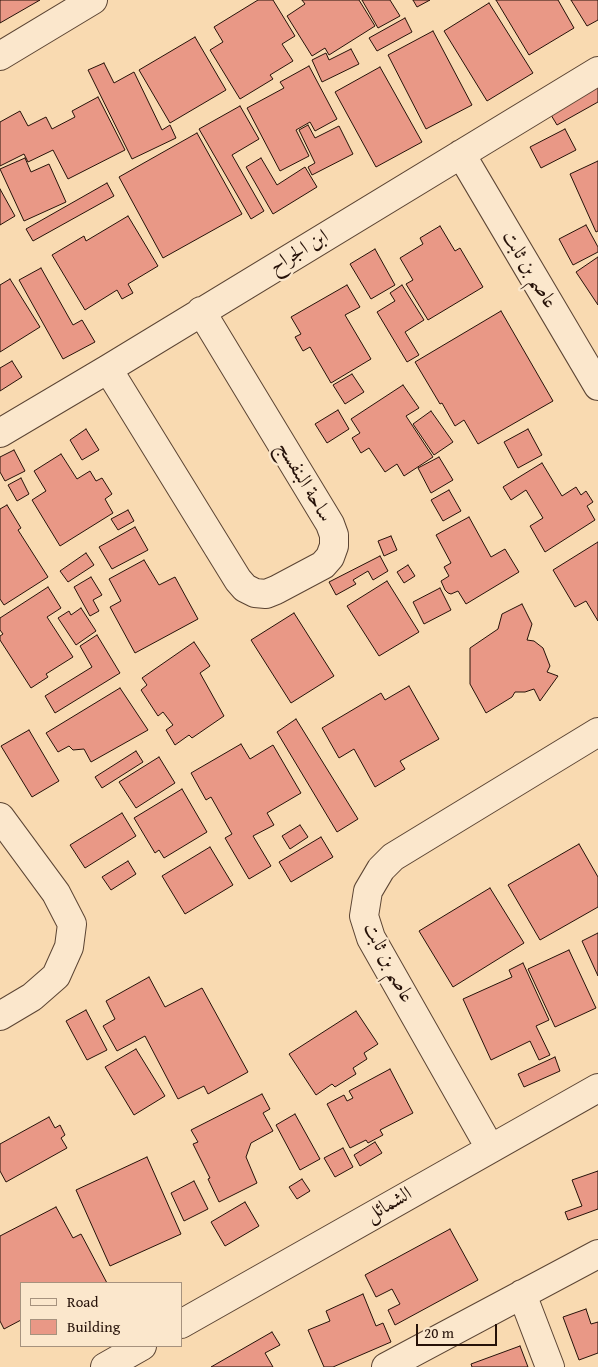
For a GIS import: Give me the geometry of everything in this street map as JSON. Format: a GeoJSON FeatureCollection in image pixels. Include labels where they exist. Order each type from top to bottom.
{"type":"FeatureCollection","features":[{"type":"Feature","properties":{"kind":"street"},"geometry":{"type":"LineString","coordinates":[[0,56],[93,0]]}},
{"type":"Feature","properties":{"kind":"street","name":"ابن الجراح"},"geometry":{"type":"LineString","coordinates":[[0,433],[598,71]]}},
{"type":"Feature","properties":{"kind":"street","name":"عاصم بن ثابت"},"geometry":{"type":"LineString","coordinates":[[460,154],[598,386]]}},
{"type":"Feature","properties":{"kind":"street","name":"ساحة البنفسج"},"geometry":{"type":"LineString","coordinates":[[108,369],[238,580],[245,588],[255,593],[266,594],[323,565],[330,557],[334,546],[334,535],[330,524],[201,311]]}},
{"type":"Feature","properties":{"kind":"street","name":"عاصم بن ثابت"},"geometry":{"type":"LineString","coordinates":[[490,1148],[371,938],[364,916],[368,892],[381,869],[393,857],[598,732]]}},
{"type":"Feature","properties":{"kind":"street"},"geometry":{"type":"LineString","coordinates":[[0,817],[56,893],[72,924],[69,947],[56,976],[32,997],[0,1016]]}},
{"type":"Feature","properties":{"kind":"street","name":"الشمائل"},"geometry":{"type":"LineString","coordinates":[[182,1323],[598,1088]]}},
{"type":"Feature","properties":{"kind":"street"},"geometry":{"type":"LineString","coordinates":[[386,1367],[598,1254]]}},
{"type":"Feature","properties":{"kind":"street"},"geometry":{"type":"LineString","coordinates":[[522,1294],[550,1367]]}},
{"type":"Feature","properties":{"kind":"street"},"geometry":{"type":"LineString","coordinates":[[105,1367],[140,1347]]}},
{"type":"Feature","properties":{"kind":"building"},"geometry":{"type":"Polygon","coordinates":[[[0,0],[40,0],[0,23],[0,0]]]}},
{"type":"Feature","properties":{"kind":"building"},"geometry":{"type":"Polygon","coordinates":[[[258,0],[273,0],[295,36],[282,44],[293,61],[270,75],[273,79],[240,99],[210,50],[223,42],[214,27],[258,0]]]}},
{"type":"Feature","properties":{"kind":"building"},"geometry":{"type":"Polygon","coordinates":[[[302,0],[359,0],[375,26],[329,55],[325,48],[312,56],[287,16],[305,4],[302,0]]]}},
{"type":"Feature","properties":{"kind":"building"},"geometry":{"type":"Polygon","coordinates":[[[362,0],[390,0],[400,16],[378,28],[362,0]]]}},
{"type":"Feature","properties":{"kind":"building"},"geometry":{"type":"Polygon","coordinates":[[[413,0],[430,0],[417,7],[413,0]]]}},
{"type":"Feature","properties":{"kind":"building"},"geometry":{"type":"Polygon","coordinates":[[[496,0],[558,0],[574,28],[529,55],[496,0]]]}},
{"type":"Feature","properties":{"kind":"building"},"geometry":{"type":"Polygon","coordinates":[[[571,0],[598,0],[598,20],[587,26],[571,0]]]}},
{"type":"Feature","properties":{"kind":"building"},"geometry":{"type":"Polygon","coordinates":[[[489,3],[533,73],[487,101],[444,31],[489,3]]]}},
{"type":"Feature","properties":{"kind":"building"},"geometry":{"type":"Polygon","coordinates":[[[405,18],[412,32],[377,51],[369,38],[405,18]]]}},
{"type":"Feature","properties":{"kind":"building"},"geometry":{"type":"Polygon","coordinates":[[[433,31],[472,105],[426,129],[388,55],[433,31]]]}},
{"type":"Feature","properties":{"kind":"building"},"geometry":{"type":"Polygon","coordinates":[[[195,37],[226,90],[170,123],[139,70],[195,37]]]}},
{"type":"Feature","properties":{"kind":"building"},"geometry":{"type":"Polygon","coordinates":[[[351,49],[359,64],[322,82],[312,60],[326,53],[329,60],[351,49]]]}},
{"type":"Feature","properties":{"kind":"building"},"geometry":{"type":"Polygon","coordinates":[[[104,63],[114,83],[134,72],[162,130],[170,125],[176,138],[132,159],[88,70],[104,63]]]}},
{"type":"Feature","properties":{"kind":"building"},"geometry":{"type":"Polygon","coordinates":[[[309,66],[337,119],[315,131],[310,122],[296,130],[309,156],[280,171],[247,108],[284,88],[280,82],[309,66]]]}},
{"type":"Feature","properties":{"kind":"building"},"geometry":{"type":"Polygon","coordinates":[[[380,67],[422,142],[376,167],[335,92],[380,67]]]}},
{"type":"Feature","properties":{"kind":"building"},"geometry":{"type":"Polygon","coordinates":[[[598,81],[598,102],[557,125],[548,110],[598,81]]]}},
{"type":"Feature","properties":{"kind":"building"},"geometry":{"type":"Polygon","coordinates":[[[98,97],[125,150],[68,179],[53,150],[28,162],[24,154],[0,166],[0,122],[20,111],[28,126],[46,117],[52,129],[75,117],[72,111],[98,97]]]}},
{"type":"Feature","properties":{"kind":"building"},"geometry":{"type":"Polygon","coordinates":[[[240,106],[259,139],[232,155],[264,211],[251,219],[199,129],[240,106]]]}},
{"type":"Feature","properties":{"kind":"building"},"geometry":{"type":"Polygon","coordinates":[[[308,125],[315,138],[339,126],[353,154],[312,175],[308,167],[315,163],[299,130],[308,125]]]}},
{"type":"Feature","properties":{"kind":"building"},"geometry":{"type":"Polygon","coordinates":[[[565,129],[576,150],[541,168],[530,147],[565,129]]]}},
{"type":"Feature","properties":{"kind":"building"},"geometry":{"type":"Polygon","coordinates":[[[197,133],[242,214],[163,258],[119,177],[197,133]]]}},
{"type":"Feature","properties":{"kind":"building"},"geometry":{"type":"Polygon","coordinates":[[[25,158],[31,172],[49,164],[66,202],[24,221],[0,169],[25,158]]]}},
{"type":"Feature","properties":{"kind":"building"},"geometry":{"type":"Polygon","coordinates":[[[261,158],[277,185],[305,167],[317,187],[273,214],[246,167],[261,158]]]}},
{"type":"Feature","properties":{"kind":"building"},"geometry":{"type":"Polygon","coordinates":[[[598,161],[598,231],[596,232],[570,174],[598,161]]]}},
{"type":"Feature","properties":{"kind":"building"},"geometry":{"type":"Polygon","coordinates":[[[107,183],[114,196],[33,241],[26,229],[107,183]]]}},
{"type":"Feature","properties":{"kind":"building"},"geometry":{"type":"Polygon","coordinates":[[[0,189],[15,216],[0,225],[0,189]]]}},
{"type":"Feature","properties":{"kind":"building"},"geometry":{"type":"Polygon","coordinates":[[[128,216],[158,266],[128,284],[133,293],[122,299],[117,290],[85,310],[52,255],[84,236],[86,241],[128,216]]]}},
{"type":"Feature","properties":{"kind":"building"},"geometry":{"type":"Polygon","coordinates":[[[586,225],[598,247],[598,252],[573,265],[559,239],[586,225]]]}},
{"type":"Feature","properties":{"kind":"building"},"geometry":{"type":"Polygon","coordinates":[[[440,226],[455,251],[460,248],[483,287],[428,320],[406,284],[413,280],[400,258],[423,244],[420,238],[440,226]]]}},
{"type":"Feature","properties":{"kind":"building"},"geometry":{"type":"Polygon","coordinates":[[[375,249],[395,285],[371,299],[350,264],[375,249]]]}},
{"type":"Feature","properties":{"kind":"building"},"geometry":{"type":"Polygon","coordinates":[[[598,257],[598,305],[576,272],[598,257]]]}},
{"type":"Feature","properties":{"kind":"building"},"geometry":{"type":"Polygon","coordinates":[[[41,268],[73,325],[82,320],[95,342],[63,359],[19,280],[41,268]]]}},
{"type":"Feature","properties":{"kind":"building"},"geometry":{"type":"Polygon","coordinates":[[[10,279],[40,327],[0,352],[0,285],[10,279]]]}},
{"type":"Feature","properties":{"kind":"building"},"geometry":{"type":"Polygon","coordinates":[[[347,285],[360,307],[345,315],[371,359],[331,383],[310,347],[303,351],[295,337],[301,334],[291,317],[347,285]]]}},
{"type":"Feature","properties":{"kind":"building"},"geometry":{"type":"Polygon","coordinates":[[[402,285],[424,320],[405,332],[419,355],[407,362],[377,312],[395,301],[390,293],[402,285]]]}},
{"type":"Feature","properties":{"kind":"building"},"geometry":{"type":"Polygon","coordinates":[[[501,311],[553,401],[478,444],[464,420],[455,426],[415,362],[501,311]]]}},
{"type":"Feature","properties":{"kind":"building"},"geometry":{"type":"Polygon","coordinates":[[[12,361],[22,377],[0,391],[0,368],[12,361]]]}},
{"type":"Feature","properties":{"kind":"building"},"geometry":{"type":"Polygon","coordinates":[[[352,374],[364,392],[345,404],[333,385],[352,374]]]}},
{"type":"Feature","properties":{"kind":"building"},"geometry":{"type":"Polygon","coordinates":[[[403,385],[419,408],[406,416],[433,457],[404,476],[397,464],[385,472],[369,448],[361,453],[352,438],[360,433],[351,419],[403,385]]]}},
{"type":"Feature","properties":{"kind":"building"},"geometry":{"type":"Polygon","coordinates":[[[338,410],[349,429],[327,443],[315,424],[338,410]]]}},
{"type":"Feature","properties":{"kind":"building"},"geometry":{"type":"Polygon","coordinates":[[[431,411],[453,442],[434,455],[413,424],[431,411]]]}},
{"type":"Feature","properties":{"kind":"building"},"geometry":{"type":"Polygon","coordinates":[[[86,429],[99,450],[82,460],[70,440],[86,429]]]}},
{"type":"Feature","properties":{"kind":"building"},"geometry":{"type":"Polygon","coordinates":[[[528,429],[542,455],[518,468],[504,442],[528,429]]]}},
{"type":"Feature","properties":{"kind":"building"},"geometry":{"type":"Polygon","coordinates":[[[14,450],[25,471],[5,481],[0,472],[0,457],[14,450]]]}},
{"type":"Feature","properties":{"kind":"building"},"geometry":{"type":"Polygon","coordinates":[[[61,454],[77,479],[90,471],[96,481],[102,478],[112,494],[105,499],[113,513],[60,546],[32,500],[46,491],[34,471],[61,454]]]}},
{"type":"Feature","properties":{"kind":"building"},"geometry":{"type":"Polygon","coordinates":[[[439,457],[453,480],[431,493],[418,468],[439,457]]]}},
{"type":"Feature","properties":{"kind":"building"},"geometry":{"type":"Polygon","coordinates":[[[542,463],[562,496],[576,487],[581,495],[586,491],[593,502],[587,506],[595,520],[545,552],[530,526],[543,518],[526,490],[511,500],[503,487],[542,463]]]}},
{"type":"Feature","properties":{"kind":"building"},"geometry":{"type":"Polygon","coordinates":[[[21,478],[29,494],[17,501],[8,485],[21,478]]]}},
{"type":"Feature","properties":{"kind":"building"},"geometry":{"type":"Polygon","coordinates":[[[449,490],[461,511],[443,521],[431,500],[449,490]]]}},
{"type":"Feature","properties":{"kind":"building"},"geometry":{"type":"Polygon","coordinates":[[[7,505],[21,528],[18,530],[48,577],[4,605],[0,599],[0,509],[7,505]]]}},
{"type":"Feature","properties":{"kind":"building"},"geometry":{"type":"Polygon","coordinates":[[[128,510],[134,521],[118,530],[111,519],[128,510]]]}},
{"type":"Feature","properties":{"kind":"building"},"geometry":{"type":"Polygon","coordinates":[[[469,517],[491,557],[505,549],[519,572],[466,604],[458,591],[451,594],[448,593],[441,581],[449,576],[444,567],[451,563],[436,535],[469,517]]]}},
{"type":"Feature","properties":{"kind":"building"},"geometry":{"type":"Polygon","coordinates":[[[135,527],[148,550],[112,569],[99,547],[135,527]]]}},
{"type":"Feature","properties":{"kind":"building"},"geometry":{"type":"Polygon","coordinates":[[[391,536],[397,550],[384,556],[378,541],[391,536]]]}},
{"type":"Feature","properties":{"kind":"building"},"geometry":{"type":"Polygon","coordinates":[[[598,542],[598,621],[586,601],[575,607],[553,570],[598,542]]]}},
{"type":"Feature","properties":{"kind":"building"},"geometry":{"type":"Polygon","coordinates":[[[86,553],[94,565],[68,582],[60,571],[86,553]]]}},
{"type":"Feature","properties":{"kind":"building"},"geometry":{"type":"Polygon","coordinates":[[[380,556],[388,571],[373,580],[368,571],[353,580],[356,584],[336,595],[329,582],[380,556]]]}},
{"type":"Feature","properties":{"kind":"building"},"geometry":{"type":"Polygon","coordinates":[[[144,560],[159,585],[175,577],[198,619],[135,653],[110,607],[121,601],[109,579],[144,560]]]}},
{"type":"Feature","properties":{"kind":"building"},"geometry":{"type":"Polygon","coordinates":[[[408,565],[415,576],[404,583],[397,572],[408,565]]]}},
{"type":"Feature","properties":{"kind":"building"},"geometry":{"type":"Polygon","coordinates":[[[91,577],[102,595],[93,600],[99,611],[90,616],[74,587],[91,577]]]}},
{"type":"Feature","properties":{"kind":"building"},"geometry":{"type":"Polygon","coordinates":[[[387,581],[419,632],[379,656],[347,606],[387,581]]]}},
{"type":"Feature","properties":{"kind":"building"},"geometry":{"type":"Polygon","coordinates":[[[48,587],[61,608],[47,617],[73,657],[46,674],[48,677],[31,688],[0,640],[0,636],[3,634],[0,630],[0,618],[48,587]]]}},
{"type":"Feature","properties":{"kind":"building"},"geometry":{"type":"Polygon","coordinates":[[[440,588],[451,610],[424,624],[413,602],[440,588]]]}},
{"type":"Feature","properties":{"kind":"building"},"geometry":{"type":"Polygon","coordinates":[[[522,604],[532,624],[527,640],[534,641],[543,648],[550,666],[547,672],[558,676],[540,701],[534,689],[525,692],[515,692],[512,697],[486,713],[470,684],[470,648],[498,629],[502,614],[522,604]]]}},
{"type":"Feature","properties":{"kind":"building"},"geometry":{"type":"Polygon","coordinates":[[[81,608],[96,631],[76,645],[58,618],[69,611],[71,615],[81,608]]]}},
{"type":"Feature","properties":{"kind":"building"},"geometry":{"type":"Polygon","coordinates":[[[294,613],[334,676],[291,703],[251,640],[294,613]]]}},
{"type":"Feature","properties":{"kind":"building"},"geometry":{"type":"Polygon","coordinates":[[[97,635],[120,673],[55,713],[45,696],[92,667],[80,646],[97,635]]]}},
{"type":"Feature","properties":{"kind":"building"},"geometry":{"type":"Polygon","coordinates":[[[194,642],[210,666],[200,673],[224,716],[192,738],[189,735],[175,745],[166,730],[173,725],[163,712],[158,716],[141,690],[147,685],[142,678],[194,642]]]}},
{"type":"Feature","properties":{"kind":"building"},"geometry":{"type":"Polygon","coordinates":[[[409,686],[439,739],[400,761],[405,769],[375,787],[354,749],[339,758],[322,728],[381,693],[385,700],[409,686]]]}},
{"type":"Feature","properties":{"kind":"building"},"geometry":{"type":"Polygon","coordinates":[[[120,688],[148,730],[91,762],[84,749],[73,750],[69,746],[58,752],[46,733],[120,688]]]}},
{"type":"Feature","properties":{"kind":"building"},"geometry":{"type":"Polygon","coordinates":[[[296,719],[358,819],[337,832],[277,732],[296,719]]]}},
{"type":"Feature","properties":{"kind":"building"},"geometry":{"type":"Polygon","coordinates":[[[29,730],[59,781],[32,797],[1,746],[29,730]]]}},
{"type":"Feature","properties":{"kind":"building"},"geometry":{"type":"Polygon","coordinates":[[[241,744],[250,759],[273,745],[301,793],[267,813],[274,825],[253,836],[271,866],[249,879],[225,838],[232,834],[211,797],[206,800],[191,773],[241,744]]]}},
{"type":"Feature","properties":{"kind":"building"},"geometry":{"type":"Polygon","coordinates":[[[136,751],[143,762],[102,788],[95,777],[136,751]]]}},
{"type":"Feature","properties":{"kind":"building"},"geometry":{"type":"Polygon","coordinates":[[[159,757],[175,783],[136,808],[119,782],[159,757]]]}},
{"type":"Feature","properties":{"kind":"building"},"geometry":{"type":"Polygon","coordinates":[[[182,789],[207,832],[164,858],[159,850],[155,853],[134,818],[182,789]]]}},
{"type":"Feature","properties":{"kind":"building"},"geometry":{"type":"Polygon","coordinates":[[[122,813],[136,836],[85,868],[70,845],[122,813]]]}},
{"type":"Feature","properties":{"kind":"building"},"geometry":{"type":"Polygon","coordinates":[[[300,825],[308,837],[290,849],[282,836],[300,825]]]}},
{"type":"Feature","properties":{"kind":"building"},"geometry":{"type":"Polygon","coordinates":[[[321,837],[333,857],[291,882],[279,862],[321,837]]]}},
{"type":"Feature","properties":{"kind":"building"},"geometry":{"type":"Polygon","coordinates":[[[579,844],[598,877],[598,907],[540,940],[508,885],[579,844]]]}},
{"type":"Feature","properties":{"kind":"building"},"geometry":{"type":"Polygon","coordinates":[[[210,847],[233,885],[185,914],[162,876],[210,847]]]}},
{"type":"Feature","properties":{"kind":"building"},"geometry":{"type":"Polygon","coordinates":[[[128,861],[136,874],[111,890],[102,877],[128,861]]]}},
{"type":"Feature","properties":{"kind":"building"},"geometry":{"type":"Polygon","coordinates":[[[490,888],[524,943],[453,987],[419,931],[490,888]]]}},
{"type":"Feature","properties":{"kind":"building"},"geometry":{"type":"Polygon","coordinates":[[[598,933],[598,976],[582,941],[598,933]]]}},
{"type":"Feature","properties":{"kind":"building"},"geometry":{"type":"Polygon","coordinates":[[[569,950],[596,1008],[555,1027],[528,969],[569,950]]]}},
{"type":"Feature","properties":{"kind":"building"},"geometry":{"type":"Polygon","coordinates":[[[523,963],[549,1020],[536,1026],[550,1055],[539,1060],[530,1041],[491,1060],[463,999],[512,977],[509,970],[523,963]]]}},
{"type":"Feature","properties":{"kind":"building"},"geometry":{"type":"Polygon","coordinates":[[[149,977],[165,1007],[202,988],[248,1072],[208,1094],[204,1086],[178,1099],[145,1036],[117,1051],[103,1026],[115,1019],[106,1001],[149,977]]]}},
{"type":"Feature","properties":{"kind":"building"},"geometry":{"type":"Polygon","coordinates":[[[86,1010],[107,1050],[87,1060],[66,1021],[86,1010]]]}},
{"type":"Feature","properties":{"kind":"building"},"geometry":{"type":"Polygon","coordinates":[[[356,1011],[378,1044],[364,1053],[367,1059],[353,1068],[356,1074],[335,1087],[332,1084],[316,1095],[289,1054],[356,1011]]]}},
{"type":"Feature","properties":{"kind":"building"},"geometry":{"type":"Polygon","coordinates":[[[136,1049],[165,1096],[134,1115],[105,1067],[136,1049]]]}},
{"type":"Feature","properties":{"kind":"building"},"geometry":{"type":"Polygon","coordinates":[[[555,1057],[560,1071],[524,1087],[518,1074],[555,1057]]]}},
{"type":"Feature","properties":{"kind":"building"},"geometry":{"type":"Polygon","coordinates":[[[390,1069],[413,1113],[380,1130],[383,1135],[368,1143],[366,1140],[350,1148],[327,1104],[344,1095],[347,1101],[353,1098],[349,1091],[390,1069]]]}},
{"type":"Feature","properties":{"kind":"building"},"geometry":{"type":"Polygon","coordinates":[[[262,1094],[270,1109],[263,1113],[273,1131],[251,1143],[246,1157],[257,1183],[219,1202],[208,1179],[210,1178],[193,1144],[198,1142],[191,1130],[262,1094]]]}},
{"type":"Feature","properties":{"kind":"building"},"geometry":{"type":"Polygon","coordinates":[[[295,1114],[320,1159],[300,1170],[276,1125],[295,1114]]]}},
{"type":"Feature","properties":{"kind":"building"},"geometry":{"type":"Polygon","coordinates":[[[49,1117],[55,1128],[60,1125],[65,1135],[61,1138],[67,1148],[6,1182],[0,1171],[0,1144],[49,1117]]]}},
{"type":"Feature","properties":{"kind":"building"},"geometry":{"type":"Polygon","coordinates":[[[375,1142],[382,1153],[360,1166],[354,1155],[375,1142]]]}},
{"type":"Feature","properties":{"kind":"building"},"geometry":{"type":"Polygon","coordinates":[[[343,1148],[353,1167],[335,1177],[324,1158],[343,1148]]]}},
{"type":"Feature","properties":{"kind":"building"},"geometry":{"type":"Polygon","coordinates":[[[147,1157],[181,1234],[110,1266],[76,1190],[147,1157]]]}},
{"type":"Feature","properties":{"kind":"building"},"geometry":{"type":"Polygon","coordinates":[[[598,1171],[598,1209],[568,1220],[565,1212],[582,1206],[572,1180],[598,1171]]]}},
{"type":"Feature","properties":{"kind":"building"},"geometry":{"type":"Polygon","coordinates":[[[302,1179],[310,1191],[297,1199],[289,1187],[302,1179]]]}},
{"type":"Feature","properties":{"kind":"building"},"geometry":{"type":"Polygon","coordinates":[[[194,1181],[208,1209],[184,1221],[171,1193],[194,1181]]]}},
{"type":"Feature","properties":{"kind":"building"},"geometry":{"type":"Polygon","coordinates":[[[245,1202],[259,1226],[225,1246],[211,1222],[245,1202]]]}},
{"type":"Feature","properties":{"kind":"building"},"geometry":{"type":"Polygon","coordinates":[[[56,1207],[73,1238],[81,1234],[106,1282],[20,1282],[20,1321],[4,1329],[0,1321],[0,1236],[56,1207]]]}},
{"type":"Feature","properties":{"kind":"building"},"geometry":{"type":"Polygon","coordinates":[[[450,1229],[478,1280],[395,1325],[388,1310],[400,1304],[392,1289],[376,1297],[365,1275],[450,1229]]]}},
{"type":"Feature","properties":{"kind":"building"},"geometry":{"type":"Polygon","coordinates":[[[363,1294],[376,1326],[383,1323],[391,1342],[333,1367],[324,1367],[308,1330],[330,1321],[326,1311],[363,1294]]]}},
{"type":"Feature","properties":{"kind":"building"},"geometry":{"type":"Polygon","coordinates":[[[586,1309],[591,1324],[598,1322],[598,1353],[579,1360],[563,1317],[586,1309]]]}},
{"type":"Feature","properties":{"kind":"building"},"geometry":{"type":"Polygon","coordinates":[[[272,1332],[280,1345],[265,1353],[273,1367],[211,1367],[272,1332]]]}},
{"type":"Feature","properties":{"kind":"building"},"geometry":{"type":"Polygon","coordinates":[[[520,1346],[528,1367],[472,1367],[471,1364],[520,1346]]]}}]}
